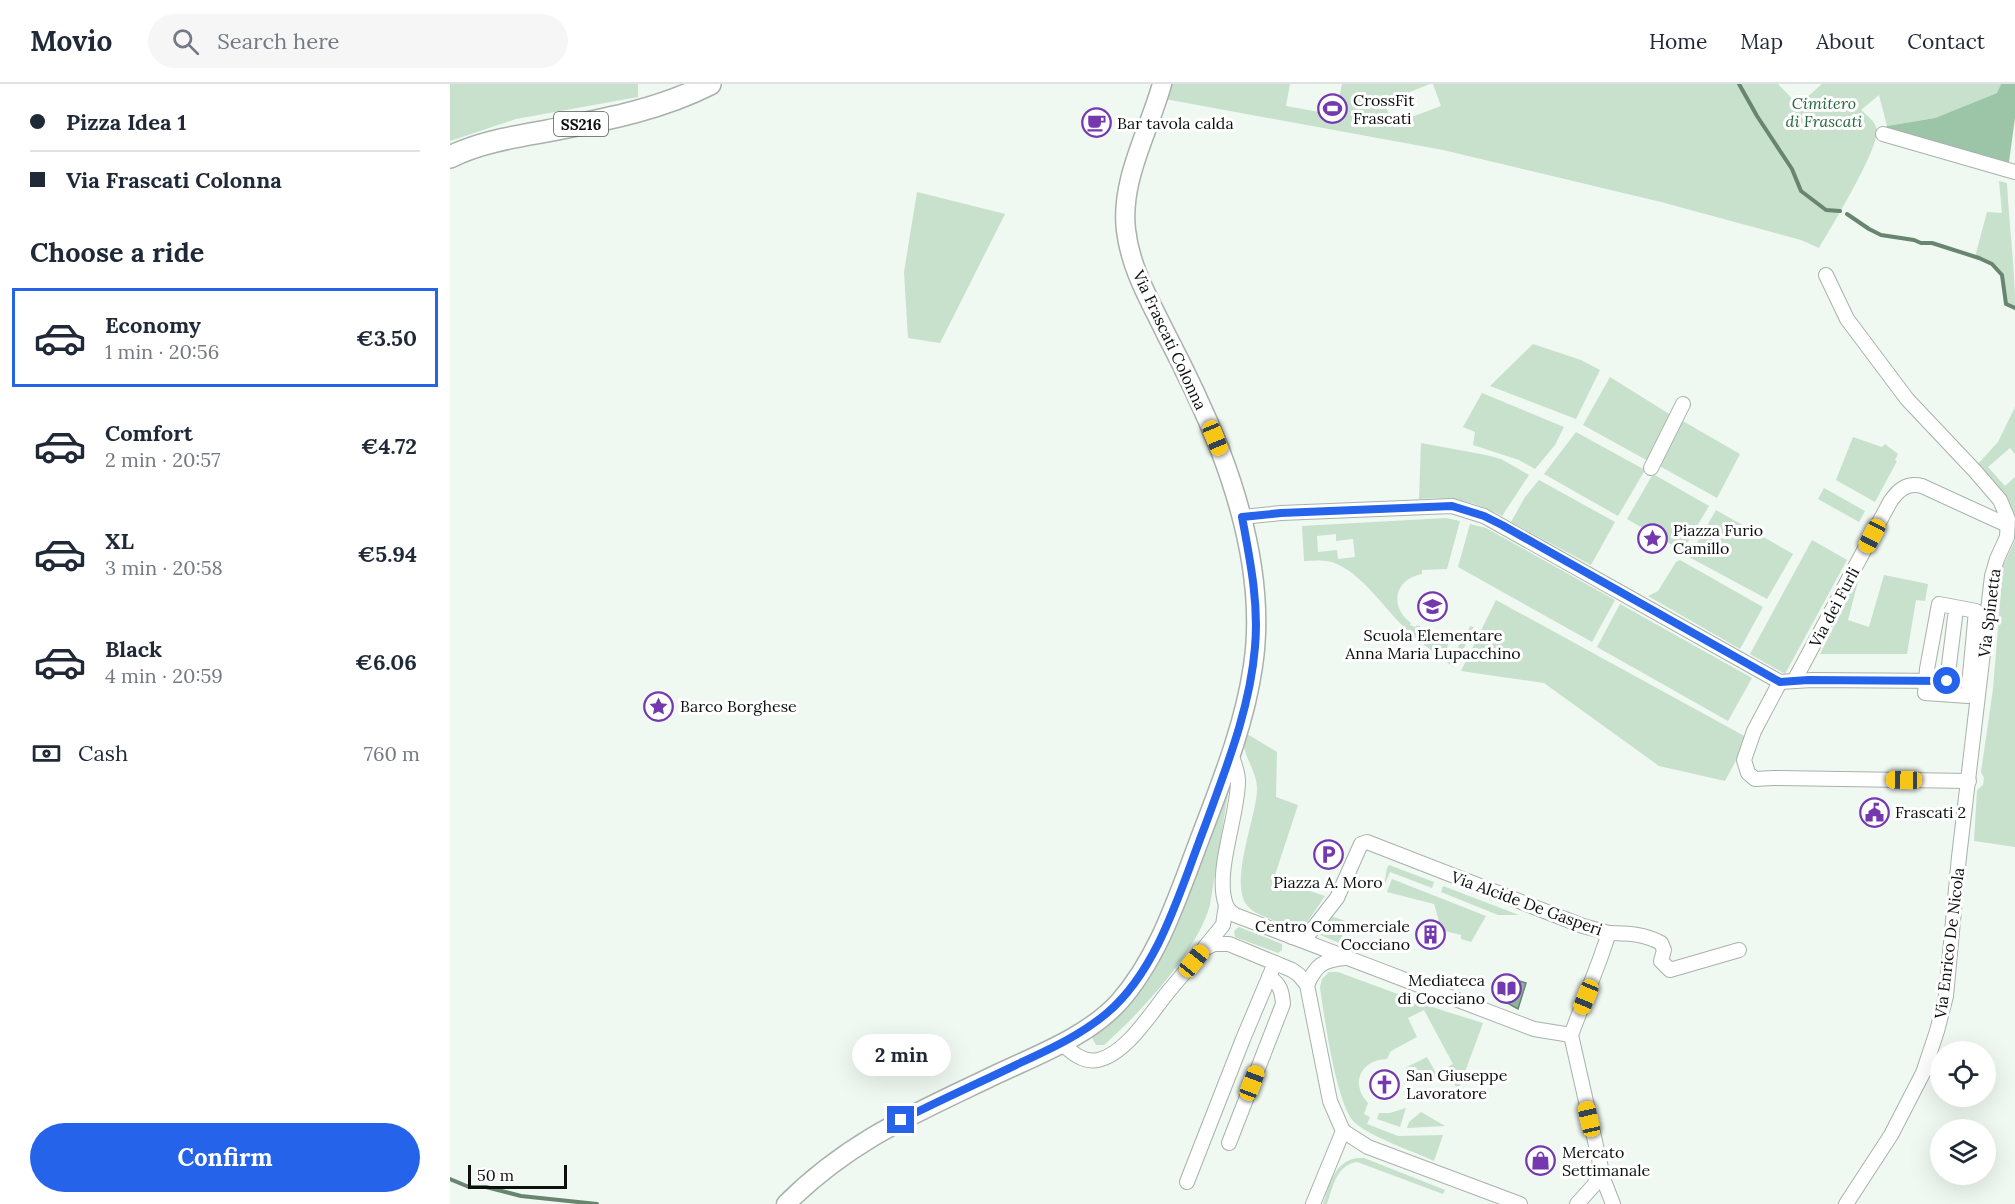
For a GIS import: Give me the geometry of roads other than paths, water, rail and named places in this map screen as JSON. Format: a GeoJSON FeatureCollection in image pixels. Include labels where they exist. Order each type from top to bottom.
{"type":"FeatureCollection","features":[{"type":"Feature","properties":{"kind":"main road","name":"SS216"},"geometry":{"type":"LineString","coordinates":[[450,157],[465,150],[498,141],[640,111],[669,102],[710,84]]}},
{"type":"Feature","properties":{"kind":"street","name":"Via Frascati Colonna"},"geometry":{"type":"LineString","coordinates":[[786,1204],[834,1162],[883,1129],[1061,1043],[1088,1028],[1116,1005],[1148,961],[1179,895],[1231,754],[1249,690],[1256,640],[1255,594],[1242,517],[1225,463],[1208,420],[1141,285],[1131,257],[1126,231],[1125,208],[1128,186],[1162,84]]}},
{"type":"Feature","properties":{"kind":"street"},"geometry":{"type":"LineString","coordinates":[[1884,134],[2015,172]]}},
{"type":"Feature","properties":{"kind":"street"},"geometry":{"type":"LineString","coordinates":[[1826,275],[1847,319],[1907,399],[2000,500],[2008,519],[2007,525]]}},
{"type":"Feature","properties":{"kind":"street"},"geometry":{"type":"LineString","coordinates":[[1651,468],[1683,404]]}},
{"type":"Feature","properties":{"kind":"street","name":"Via dei Furli"},"geometry":{"type":"LineString","coordinates":[[1800,678],[1876,513],[1904,486],[1915,484],[2007,525]]}},
{"type":"Feature","properties":{"kind":"street"},"geometry":{"type":"LineString","coordinates":[[1242,517],[1281,513],[1452,506],[1484,516],[1502,525],[1780,682],[1800,678],[1947,681],[1955,617]]}},
{"type":"Feature","properties":{"kind":"street","name":"Via Spinetta"},"geometry":{"type":"LineString","coordinates":[[1979,695],[1992,576],[1996,559],[2007,537],[2007,525]]}},
{"type":"Feature","properties":{"kind":"street"},"geometry":{"type":"LineString","coordinates":[[1939,604],[1976,611],[1968,696],[1925,693],[1926,681],[1939,604]]}},
{"type":"Feature","properties":{"kind":"street"},"geometry":{"type":"LineString","coordinates":[[1780,682],[1751,740],[1744,762],[1748,773],[1755,779],[1969,781]]}},
{"type":"Feature","properties":{"kind":"street","name":"Via Enrico De Nicola"},"geometry":{"type":"LineString","coordinates":[[1846,1204],[1891,1136],[1923,1073],[1937,1031],[1946,996],[1979,695]]}},
{"type":"Feature","properties":{"kind":"street"},"geometry":{"type":"LineString","coordinates":[[1061,1043],[1074,1054],[1088,1060],[1098,1060],[1109,1055],[1133,1035],[1223,925],[1226,905],[1224,870],[1237,793],[1237,773],[1231,754]]}},
{"type":"Feature","properties":{"kind":"street","name":"Via Alcide De Gasperi"},"geometry":{"type":"LineString","coordinates":[[1292,937],[1308,935],[1337,898],[1361,844],[1367,842],[1583,926],[1609,933],[1571,1035]]}},
{"type":"Feature","properties":{"kind":"street"},"geometry":{"type":"LineString","coordinates":[[1226,905],[1235,915],[1534,1029],[1571,1035],[1599,1160],[1613,1204]]}},
{"type":"Feature","properties":{"kind":"street"},"geometry":{"type":"LineString","coordinates":[[1609,933],[1628,933],[1650,937],[1661,942],[1664,950],[1661,961],[1670,970],[1739,950]]}},
{"type":"Feature","properties":{"kind":"street"},"geometry":{"type":"LineString","coordinates":[[1204,949],[1214,944],[1229,944],[1292,970],[1303,980],[1330,1101],[1343,1131],[1368,1147],[1520,1204]]}},
{"type":"Feature","properties":{"kind":"street"},"geometry":{"type":"LineString","coordinates":[[1303,980],[1317,967],[1330,960],[1347,958]]}},
{"type":"Feature","properties":{"kind":"street"},"geometry":{"type":"LineString","coordinates":[[1187,1182],[1275,963]]}},
{"type":"Feature","properties":{"kind":"street"},"geometry":{"type":"LineString","coordinates":[[1229,1143],[1283,1004],[1278,983],[1269,977]]}},
{"type":"Feature","properties":{"kind":"street"},"geometry":{"type":"LineString","coordinates":[[1313,1204],[1343,1131]]}},
{"type":"Feature","properties":{"kind":"street"},"geometry":{"type":"LineString","coordinates":[[1577,1204],[1595,1184],[1599,1160]]}},
{"type":"Feature","properties":{"kind":"waterway"},"geometry":{"type":"LineString","coordinates":[[1739,84],[1792,169],[1801,191],[1826,210],[1840,211]]}},
{"type":"Feature","properties":{"kind":"waterway"},"geometry":{"type":"LineString","coordinates":[[1847,214],[1881,235],[1932,243],[1992,264],[2002,275],[2006,304],[2015,308]]}},
{"type":"Feature","properties":{"kind":"waterway"},"geometry":{"type":"LineString","coordinates":[[450,1179],[469,1187],[486,1187],[521,1196],[597,1204]]}},
{"type":"Feature","properties":{"kind":"place","name":"CrossFit Frascati"},"geometry":{"type":"Point","coordinates":[1332,109]}},
{"type":"Feature","properties":{"kind":"place","name":"Bar tavola calda"},"geometry":{"type":"Point","coordinates":[1096,123]}},
{"type":"Feature","properties":{"kind":"place","name":"Piazza Furio Camillo"},"geometry":{"type":"Point","coordinates":[1652,539]}},
{"type":"Feature","properties":{"kind":"place","name":"Scuola Elementare Anna Maria Lupacchino"},"geometry":{"type":"Point","coordinates":[1433,607]}},
{"type":"Feature","properties":{"kind":"place","name":"Barco Borghese"},"geometry":{"type":"Point","coordinates":[659,706]}},
{"type":"Feature","properties":{"kind":"place","name":"Frascati 2"},"geometry":{"type":"Point","coordinates":[1874,812]}},
{"type":"Feature","properties":{"kind":"place","name":"Piazza A. Moro"},"geometry":{"type":"Point","coordinates":[1328,854]}},
{"type":"Feature","properties":{"kind":"place","name":"Centro Commerciale Cocciano"},"geometry":{"type":"Point","coordinates":[1431,935]}},
{"type":"Feature","properties":{"kind":"place","name":"Mediateca di Cocciano"},"geometry":{"type":"Point","coordinates":[1506,989]}},
{"type":"Feature","properties":{"kind":"place","name":"San Giuseppe Lavoratore"},"geometry":{"type":"Point","coordinates":[1385,1084]}},
{"type":"Feature","properties":{"kind":"place","name":"Mercato Settimanale"},"geometry":{"type":"Point","coordinates":[1541,1161]}},
{"type":"Feature","properties":{"kind":"park label","name":"Cimitero di Frascati"},"geometry":{"type":"Point","coordinates":[1824,112]}}]}
